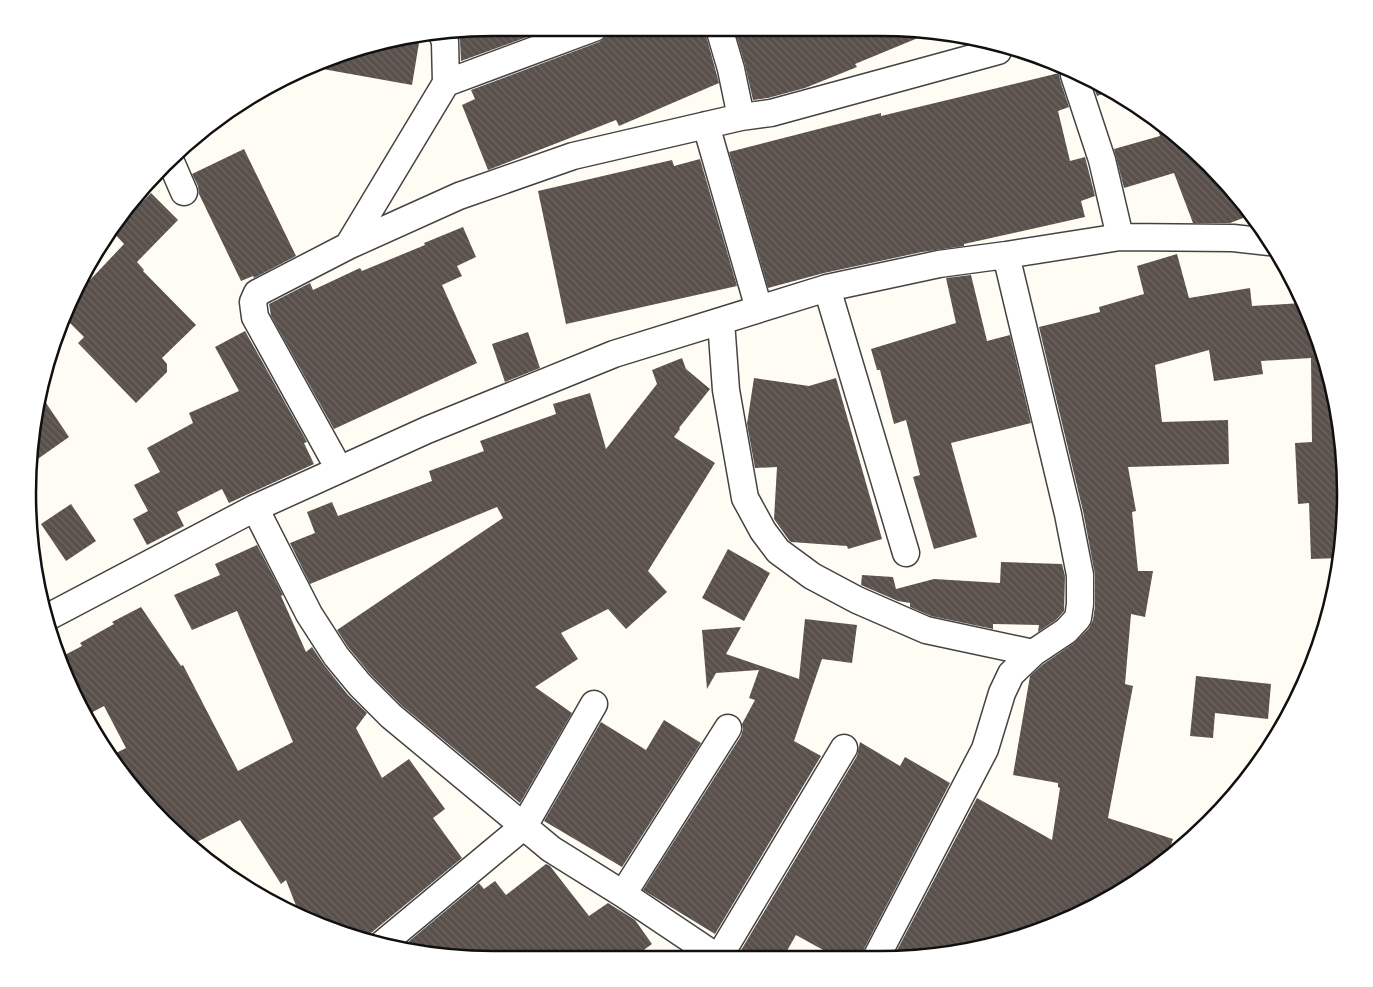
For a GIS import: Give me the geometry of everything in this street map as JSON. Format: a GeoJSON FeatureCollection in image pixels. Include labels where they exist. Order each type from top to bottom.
{"type":"FeatureCollection","features":[{"type":"Feature","properties":{"kind":"street"},"geometry":{"type":"LineString","coordinates":[[446,83],[572,36]]}},
{"type":"Feature","properties":{"kind":"street"},"geometry":{"type":"LineString","coordinates":[[721,36],[731,69],[741,117]]}},
{"type":"Feature","properties":{"kind":"street"},"geometry":{"type":"LineString","coordinates":[[348,246],[446,83],[444,39]]}},
{"type":"Feature","properties":{"kind":"street"},"geometry":{"type":"LineString","coordinates":[[339,470],[255,317],[253,302],[257,293],[348,246],[459,196],[573,156],[741,117],[771,113],[996,52]]}},
{"type":"Feature","properties":{"kind":"street"},"geometry":{"type":"LineString","coordinates":[[1076,80],[1102,160],[1120,237]]}},
{"type":"Feature","properties":{"kind":"street"},"geometry":{"type":"LineString","coordinates":[[706,125],[759,309]]}},
{"type":"Feature","properties":{"kind":"street"},"geometry":{"type":"LineString","coordinates":[[173,168],[184,192]]}},
{"type":"Feature","properties":{"kind":"street"},"geometry":{"type":"LineString","coordinates":[[53,614],[255,508],[426,430],[605,358],[759,309],[827,288],[939,264],[1006,256],[1120,237],[1233,238],[1261,241]]}},
{"type":"Feature","properties":{"kind":"street"},"geometry":{"type":"LineString","coordinates":[[879,951],[985,749],[1002,693],[1011,674],[1033,653],[1066,631],[1078,618],[1080,575],[1068,514],[1006,256]]}},
{"type":"Feature","properties":{"kind":"street"},"geometry":{"type":"LineString","coordinates":[[827,288],[906,553]]}},
{"type":"Feature","properties":{"kind":"street"},"geometry":{"type":"LineString","coordinates":[[721,321],[726,390],[745,498],[763,531],[778,551],[812,576],[857,600],[926,630],[1033,653]]}},
{"type":"Feature","properties":{"kind":"street"},"geometry":{"type":"LineString","coordinates":[[255,508],[309,614],[336,656],[360,686],[391,716],[551,849],[709,951]]}},
{"type":"Feature","properties":{"kind":"street"},"geometry":{"type":"LineString","coordinates":[[389,938],[524,826],[594,704]]}},
{"type":"Feature","properties":{"kind":"street"},"geometry":{"type":"LineString","coordinates":[[623,894],[728,728]]}},
{"type":"Feature","properties":{"kind":"street"},"geometry":{"type":"LineString","coordinates":[[722,951],[844,748]]}},
{"type":"Feature","properties":{"kind":"building"},"geometry":{"type":"Polygon","coordinates":[[[530,36],[461,61],[459,38],[464,37],[530,36]]]}},
{"type":"Feature","properties":{"kind":"building"},"geometry":{"type":"Polygon","coordinates":[[[706,36],[719,83],[619,126],[616,120],[488,170],[462,105],[475,99],[471,90],[599,42],[606,37],[706,36]]]}},
{"type":"Feature","properties":{"kind":"building"},"geometry":{"type":"Polygon","coordinates":[[[736,36],[880,36],[918,38],[855,64],[857,67],[805,88],[768,98],[753,100],[736,36]]]}},
{"type":"Feature","properties":{"kind":"building"},"geometry":{"type":"Polygon","coordinates":[[[419,42],[412,85],[324,69],[375,52],[419,42]]]}},
{"type":"Feature","properties":{"kind":"building"},"geometry":{"type":"Polygon","coordinates":[[[1059,73],[1069,107],[1058,111],[1070,161],[1085,157],[1095,196],[1081,201],[1085,217],[964,244],[964,246],[922,252],[824,273],[768,288],[729,152],[881,113],[881,116],[1059,73]]]}},
{"type":"Feature","properties":{"kind":"building"},"geometry":{"type":"Polygon","coordinates":[[[1159,132],[1203,170],[1244,218],[1230,223],[1193,223],[1174,173],[1124,188],[1114,149],[1160,136],[1159,132]]]}},
{"type":"Feature","properties":{"kind":"building"},"geometry":{"type":"Polygon","coordinates":[[[244,149],[296,256],[254,278],[253,276],[241,281],[199,194],[198,186],[192,174],[244,149]]]}},
{"type":"Feature","properties":{"kind":"building"},"geometry":{"type":"Polygon","coordinates":[[[700,159],[737,286],[566,324],[538,191],[672,160],[674,166],[700,159]]]}},
{"type":"Feature","properties":{"kind":"building"},"geometry":{"type":"Polygon","coordinates":[[[151,193],[178,220],[137,262],[143,271],[196,325],[162,358],[167,364],[167,372],[136,403],[78,343],[84,337],[70,323],[90,280],[124,244],[116,235],[151,193]]]}},
{"type":"Feature","properties":{"kind":"building"},"geometry":{"type":"Polygon","coordinates":[[[463,227],[476,257],[457,266],[462,276],[442,285],[477,363],[334,429],[271,316],[269,304],[310,283],[313,290],[360,268],[362,271],[463,227]]]}},
{"type":"Feature","properties":{"kind":"building"},"geometry":{"type":"Polygon","coordinates":[[[1177,254],[1189,298],[1250,288],[1252,306],[1295,303],[1321,375],[1333,434],[1337,494],[1332,558],[1311,559],[1309,503],[1298,504],[1295,443],[1312,442],[1311,358],[1261,361],[1263,374],[1214,381],[1209,350],[1155,365],[1162,422],[1228,420],[1229,464],[1128,467],[1136,511],[1132,512],[1138,571],[1153,571],[1145,617],[1131,614],[1125,684],[1133,686],[1108,818],[1173,839],[1171,845],[1134,874],[1082,904],[1054,916],[998,935],[969,942],[897,950],[977,798],[1052,840],[1060,788],[1058,783],[1013,775],[1030,676],[1042,665],[1074,643],[1089,628],[1093,620],[1095,606],[1095,575],[1083,511],[1039,327],[1100,312],[1099,307],[1144,294],[1137,266],[1177,254]]]}},
{"type":"Feature","properties":{"kind":"building"},"geometry":{"type":"Polygon","coordinates":[[[971,275],[987,341],[1010,335],[1031,423],[951,443],[977,537],[934,549],[913,477],[920,475],[906,420],[894,424],[880,370],[877,370],[871,349],[956,323],[946,278],[971,275]]]}},
{"type":"Feature","properties":{"kind":"building"},"geometry":{"type":"Polygon","coordinates":[[[245,331],[307,442],[304,443],[314,464],[229,503],[222,489],[177,512],[184,526],[147,545],[133,519],[148,511],[134,485],[160,472],[147,448],[193,423],[189,413],[239,391],[215,347],[245,331]]]}},
{"type":"Feature","properties":{"kind":"building"},"geometry":{"type":"Polygon","coordinates":[[[528,332],[540,368],[505,382],[492,344],[528,332]]]}},
{"type":"Feature","properties":{"kind":"building"},"geometry":{"type":"Polygon","coordinates":[[[682,358],[686,369],[710,389],[674,437],[715,463],[648,571],[667,592],[626,629],[608,609],[561,633],[578,659],[535,687],[572,713],[520,803],[401,705],[371,675],[337,630],[503,518],[497,507],[310,584],[290,543],[315,533],[307,512],[332,502],[338,516],[432,481],[429,471],[484,451],[480,441],[556,414],[553,404],[590,393],[606,449],[657,384],[652,370],[682,358]]]}},
{"type":"Feature","properties":{"kind":"building"},"geometry":{"type":"Polygon","coordinates":[[[754,378],[809,386],[836,378],[882,539],[848,549],[847,546],[791,542],[789,540],[774,519],[777,467],[755,468],[747,424],[754,378]]]}},
{"type":"Feature","properties":{"kind":"building"},"geometry":{"type":"Polygon","coordinates":[[[45,402],[69,437],[37,459],[45,402]]]}},
{"type":"Feature","properties":{"kind":"building"},"geometry":{"type":"Polygon","coordinates":[[[71,504],[96,541],[66,561],[41,524],[71,504]]]}},
{"type":"Feature","properties":{"kind":"building"},"geometry":{"type":"Polygon","coordinates":[[[257,545],[283,595],[281,596],[306,652],[312,647],[348,695],[367,713],[356,728],[382,778],[409,759],[445,809],[433,818],[462,858],[371,934],[296,906],[286,880],[281,884],[240,820],[198,842],[192,837],[150,795],[117,753],[126,748],[104,706],[92,712],[71,668],[66,654],[82,646],[80,643],[114,624],[112,622],[141,607],[181,666],[183,665],[238,771],[293,742],[237,611],[192,630],[174,595],[220,575],[215,564],[257,545]]]}},
{"type":"Feature","properties":{"kind":"building"},"geometry":{"type":"Polygon","coordinates":[[[728,549],[770,573],[744,621],[702,598],[728,549]]]}},
{"type":"Feature","properties":{"kind":"building"},"geometry":{"type":"Polygon","coordinates":[[[1001,562],[1062,564],[1065,576],[1064,611],[1056,620],[1038,632],[1039,625],[993,624],[993,629],[931,616],[910,607],[910,603],[898,601],[861,585],[862,575],[893,577],[896,589],[934,579],[1000,583],[1001,562]]]}},
{"type":"Feature","properties":{"kind":"building"},"geometry":{"type":"Polygon","coordinates":[[[805,619],[857,625],[852,663],[822,659],[794,741],[821,756],[715,934],[643,890],[741,736],[742,724],[755,700],[749,698],[759,670],[716,673],[707,689],[702,630],[741,627],[726,654],[799,679],[805,619]]]}},
{"type":"Feature","properties":{"kind":"building"},"geometry":{"type":"Polygon","coordinates":[[[1196,676],[1271,684],[1268,719],[1215,713],[1213,738],[1190,736],[1196,676]]]}},
{"type":"Feature","properties":{"kind":"building"},"geometry":{"type":"Polygon","coordinates":[[[664,720],[701,743],[622,867],[544,821],[601,722],[646,750],[664,720]]]}},
{"type":"Feature","properties":{"kind":"building"},"geometry":{"type":"Polygon","coordinates":[[[860,742],[900,766],[905,757],[950,783],[863,951],[825,951],[796,935],[787,951],[741,951],[857,756],[860,742]]]}},
{"type":"Feature","properties":{"kind":"building"},"geometry":{"type":"Polygon","coordinates":[[[546,864],[550,866],[589,916],[608,903],[635,920],[652,944],[642,951],[494,951],[464,950],[408,943],[479,883],[484,889],[495,881],[506,895],[546,864]]]}}]}
